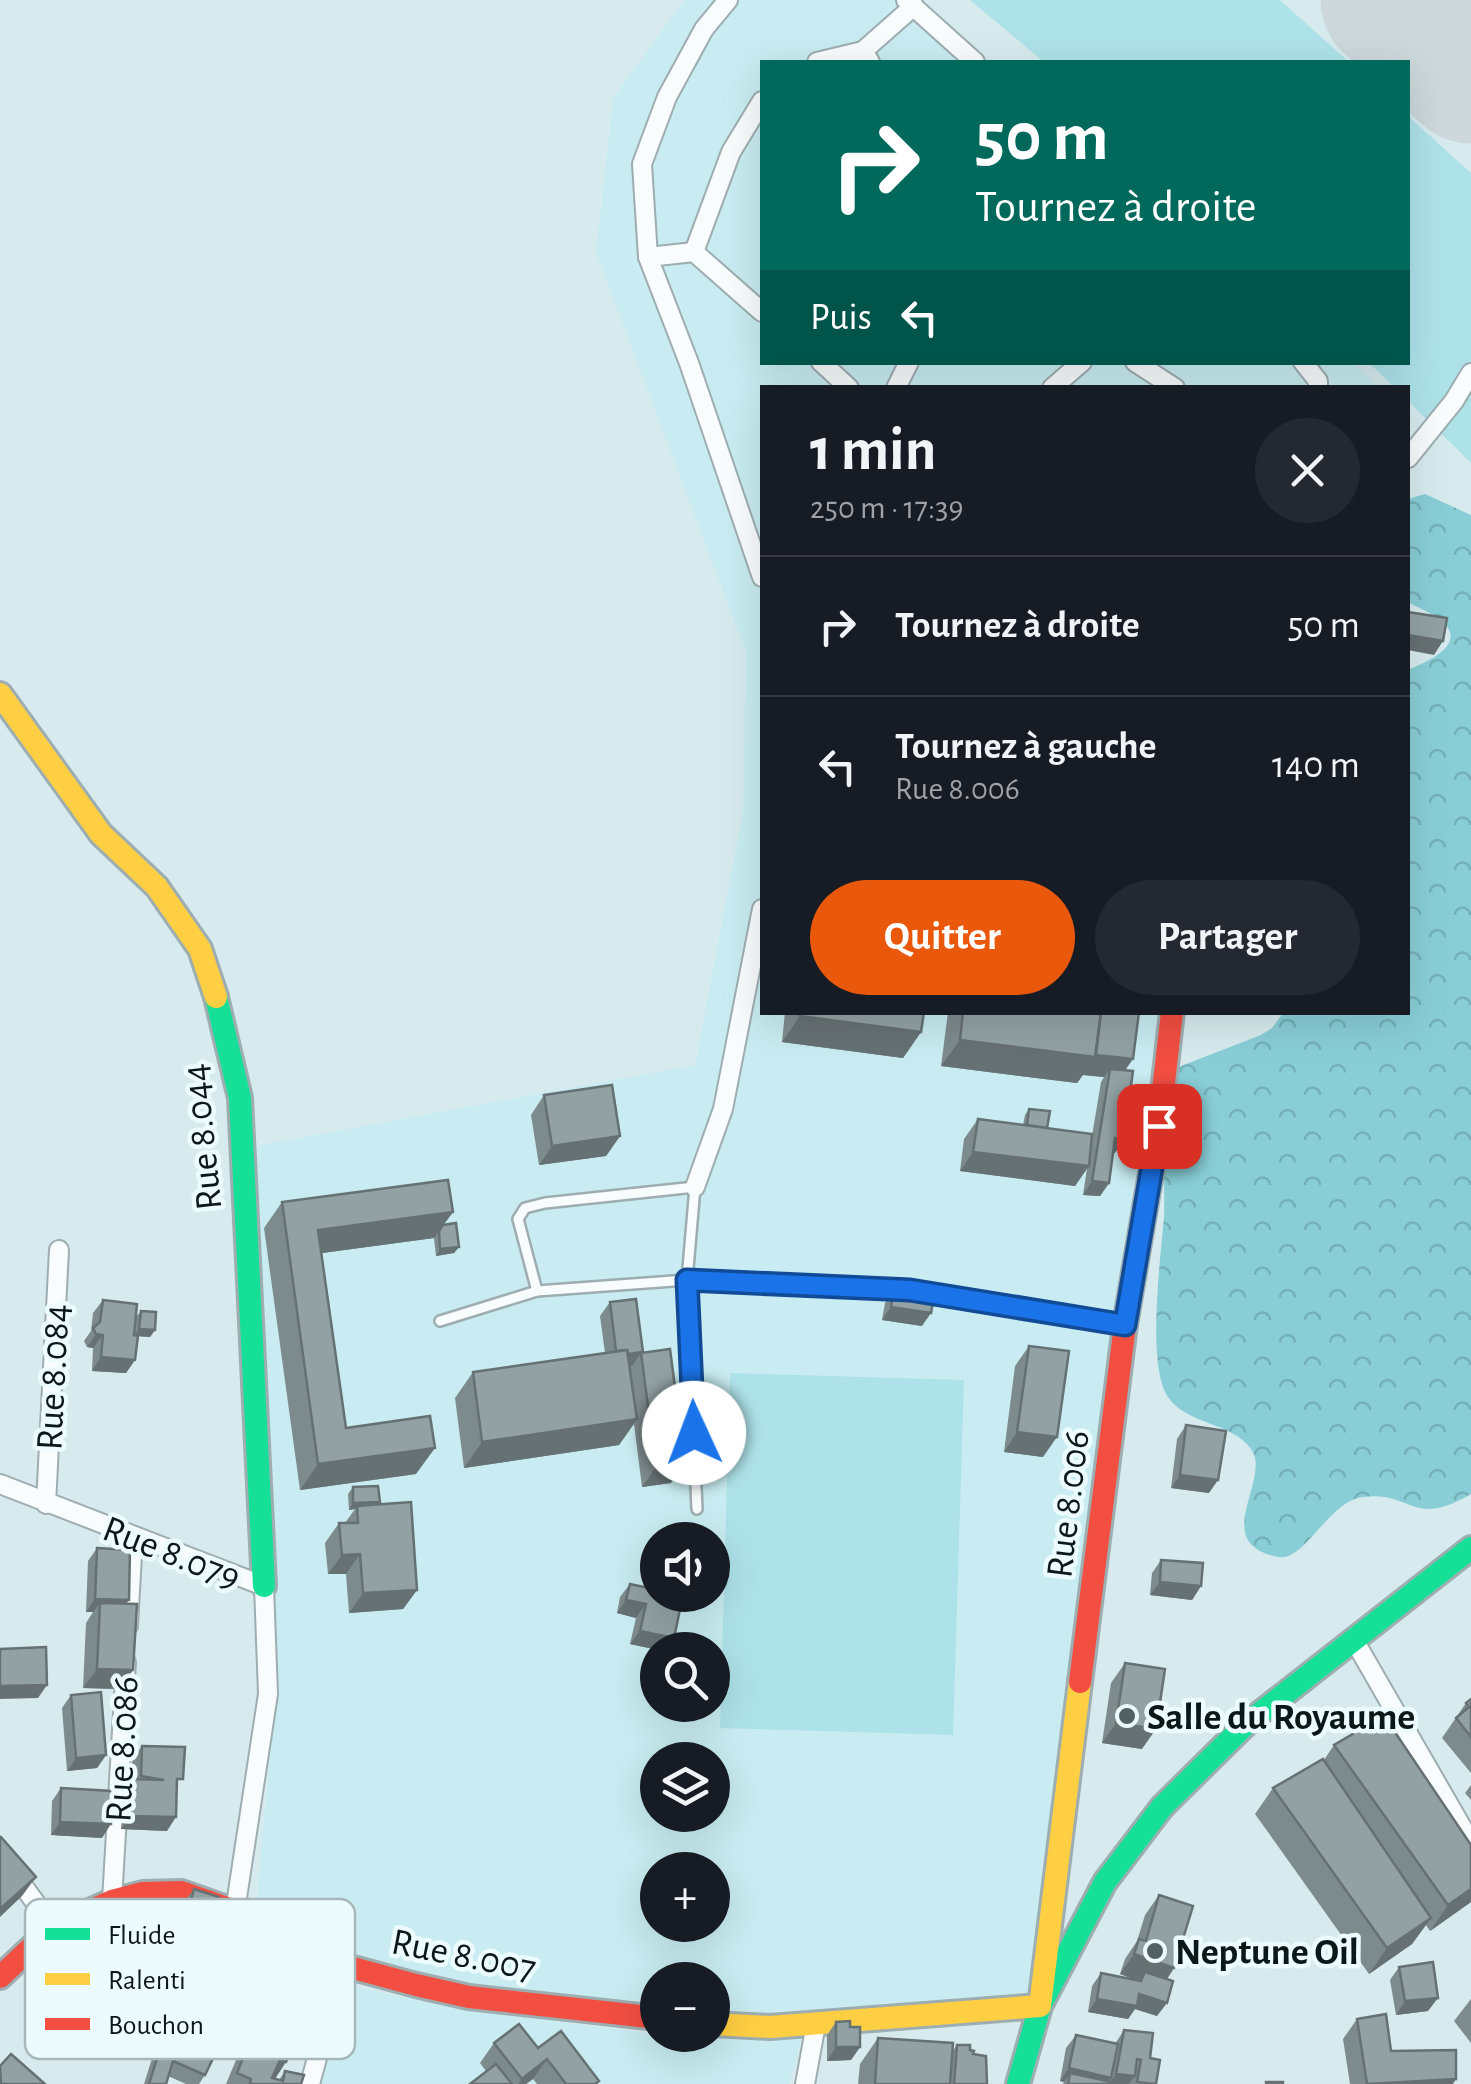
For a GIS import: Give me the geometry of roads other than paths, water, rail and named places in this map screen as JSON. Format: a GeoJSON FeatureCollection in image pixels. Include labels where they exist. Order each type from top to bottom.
{"type":"FeatureCollection","features":[{"type":"Feature","properties":{"kind":"street"},"geometry":{"type":"LineString","coordinates":[[728,0],[704,29],[667,97],[642,164],[648,257],[689,363],[760,571]]}},
{"type":"Feature","properties":{"kind":"street"},"geometry":{"type":"LineString","coordinates":[[837,60],[867,57],[910,3],[972,60]]}},
{"type":"Feature","properties":{"kind":"street"},"geometry":{"type":"LineString","coordinates":[[694,252],[731,152],[760,105]]}},
{"type":"Feature","properties":{"kind":"street"},"geometry":{"type":"LineString","coordinates":[[648,257],[694,252],[760,310]]}},
{"type":"Feature","properties":{"kind":"street"},"geometry":{"type":"LineString","coordinates":[[824,365],[846,385]]}},
{"type":"Feature","properties":{"kind":"street"},"geometry":{"type":"LineString","coordinates":[[1055,385],[1079,365]]}},
{"type":"Feature","properties":{"kind":"street"},"geometry":{"type":"LineString","coordinates":[[1140,365],[1171,384]]}},
{"type":"Feature","properties":{"kind":"street"},"geometry":{"type":"LineString","coordinates":[[1410,456],[1471,373]]}},
{"type":"Feature","properties":{"kind":"street","name":"Rue 8.044"},"geometry":{"type":"LineString","coordinates":[[0,694],[101,834],[157,887],[200,949],[219,1005],[240,1098],[264,1586]]}},
{"type":"Feature","properties":{"kind":"street"},"geometry":{"type":"LineString","coordinates":[[696,1187],[723,1109],[760,919]]}},
{"type":"Feature","properties":{"kind":"street","name":"Rue 8.006"},"geometry":{"type":"LineString","coordinates":[[1040,2006],[1125,1325],[1159,1126],[1172,1015]]}},
{"type":"Feature","properties":{"kind":"street","name":"Rue 8.084"},"geometry":{"type":"LineString","coordinates":[[46,1504],[59,1250]]}},
{"type":"Feature","properties":{"kind":"street","name":"Rue 8.079"},"geometry":{"type":"LineString","coordinates":[[0,1484],[264,1586],[268,1694],[237,1899]]}},
{"type":"Feature","properties":{"kind":"street","name":"Rue 8.086"},"geometry":{"type":"LineString","coordinates":[[112,1899],[133,1537]]}},
{"type":"Feature","properties":{"kind":"street"},"geometry":{"type":"LineString","coordinates":[[1018,2084],[1040,2006],[1105,1882],[1162,1807],[1244,1725],[1471,1548]]}},
{"type":"Feature","properties":{"kind":"street"},"geometry":{"type":"LineString","coordinates":[[1354,1640],[1471,1843]]}},
{"type":"Feature","properties":{"kind":"street"},"geometry":{"type":"LineString","coordinates":[[0,1854],[33,1899]]}},
{"type":"Feature","properties":{"kind":"street","name":"Rue 8.007"},"geometry":{"type":"LineString","coordinates":[[120,1899],[143,1893],[182,1892],[202,1899]]}},
{"type":"Feature","properties":{"kind":"street","name":"Rue 8.007"},"geometry":{"type":"LineString","coordinates":[[0,1977],[25,1953]]}},
{"type":"Feature","properties":{"kind":"street","name":"Rue 8.007"},"geometry":{"type":"LineString","coordinates":[[355,1967],[470,1996],[640,2016]]}},
{"type":"Feature","properties":{"kind":"street"},"geometry":{"type":"LineString","coordinates":[[730,2025],[816,2024],[1040,2006]]}},
{"type":"Feature","properties":{"kind":"street"},"geometry":{"type":"LineString","coordinates":[[805,2084],[816,2024]]}},
{"type":"Feature","properties":{"kind":"street"},"geometry":{"type":"LineString","coordinates":[[310,2084],[317,2059]]}},
{"type":"Feature","properties":{"kind":"lane"},"geometry":{"type":"LineString","coordinates":[[537,1291],[518,1219],[525,1208],[696,1187],[687,1280],[697,1509]]}},
{"type":"Feature","properties":{"kind":"lane"},"geometry":{"type":"LineString","coordinates":[[440,1322],[537,1291],[687,1280],[910,1290],[1125,1325]]}},
{"type":"Feature","properties":{"kind":"place","name":"Salle du Royaume"},"geometry":{"type":"Point","coordinates":[1127,1716]}},
{"type":"Feature","properties":{"kind":"place","name":"Neptune Oil"},"geometry":{"type":"Point","coordinates":[1155,1951]}}]}
